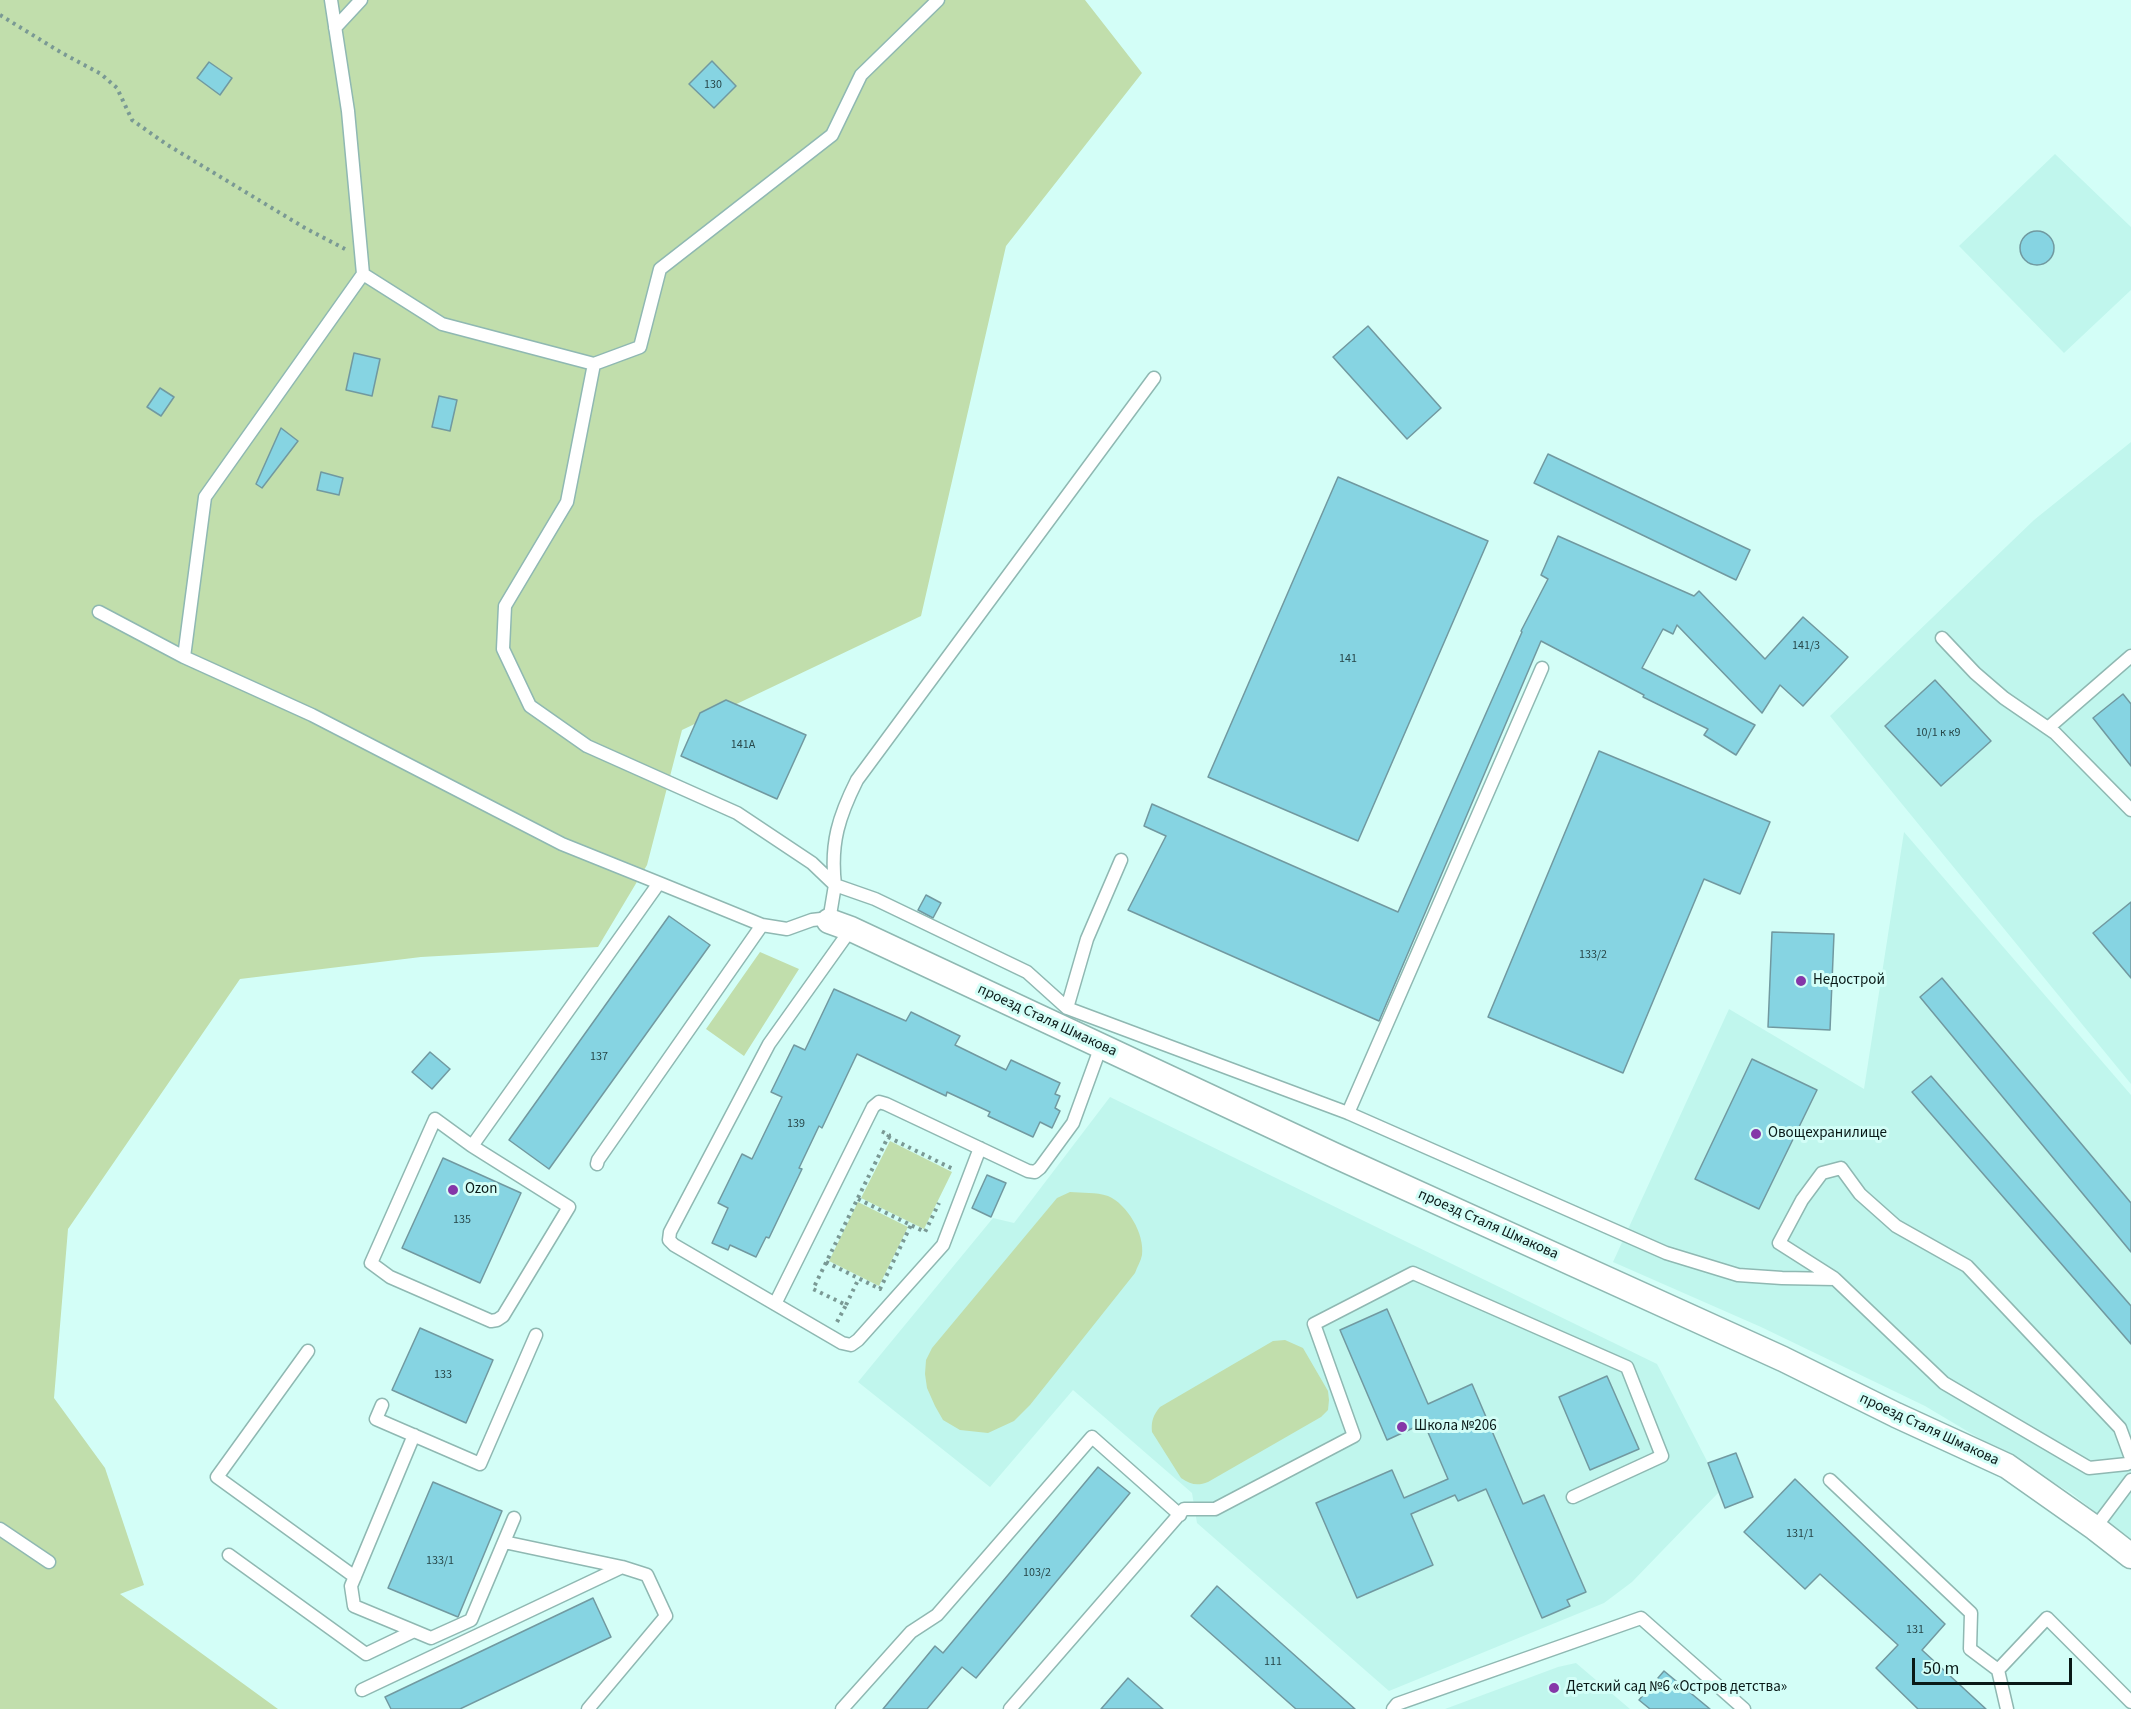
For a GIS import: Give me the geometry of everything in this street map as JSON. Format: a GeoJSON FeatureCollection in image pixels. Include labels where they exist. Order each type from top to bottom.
{"type":"FeatureCollection","features":[{"type":"Feature","properties":{"kind":"street","name":"проезд Сталя Шмакова"},"geometry":{"type":"LineString","coordinates":[[840,925],[1336,1156],[1783,1359],[1896,1415],[2007,1466],[2131,1556]]}},
{"type":"Feature","properties":{"kind":"lane"},"geometry":{"type":"LineString","coordinates":[[183,657],[205,497],[363,274],[348,111],[331,0]]}},
{"type":"Feature","properties":{"kind":"lane"},"geometry":{"type":"LineString","coordinates":[[335,28],[361,0]]}},
{"type":"Feature","properties":{"kind":"lane"},"geometry":{"type":"LineString","coordinates":[[363,274],[442,324],[594,364],[640,347],[660,269],[832,135],[861,75],[938,0]]}},
{"type":"Feature","properties":{"kind":"lane"},"geometry":{"type":"LineString","coordinates":[[594,364],[567,502],[505,606],[503,649],[530,706],[587,746],[737,813],[812,863],[835,885],[875,899],[1027,972],[1067,1008],[1348,1113],[1666,1252],[1738,1275],[1835,1279]]}},
{"type":"Feature","properties":{"kind":"lane"},"geometry":{"type":"LineString","coordinates":[[980,1148],[946,1238],[938,1251],[858,1340],[850,1345],[842,1343],[669,1240],[670,1233],[769,1044],[840,925],[832,858],[845,803],[857,780],[1154,378]]}},
{"type":"Feature","properties":{"kind":"lane"},"geometry":{"type":"LineString","coordinates":[[99,612],[183,657],[312,715],[562,844],[762,925],[787,929],[821,919],[840,925]]}},
{"type":"Feature","properties":{"kind":"lane"},"geometry":{"type":"LineString","coordinates":[[1941,638],[1975,673],[2004,698],[2055,733],[2131,810]]}},
{"type":"Feature","properties":{"kind":"lane"},"geometry":{"type":"LineString","coordinates":[[2048,728],[2131,656]]}},
{"type":"Feature","properties":{"kind":"lane"},"geometry":{"type":"LineString","coordinates":[[1348,1113],[1542,668]]}},
{"type":"Feature","properties":{"kind":"lane"},"geometry":{"type":"LineString","coordinates":[[1067,1008],[1087,939],[1120,860]]}},
{"type":"Feature","properties":{"kind":"lane"},"geometry":{"type":"LineString","coordinates":[[472,1146],[659,883]]}},
{"type":"Feature","properties":{"kind":"lane"},"geometry":{"type":"LineString","coordinates":[[597,1164],[597,1160],[762,925]]}},
{"type":"Feature","properties":{"kind":"lane"},"geometry":{"type":"LineString","coordinates":[[775,1304],[873,1107],[879,1102],[1028,1171],[1035,1172],[1073,1123],[1101,1046]]}},
{"type":"Feature","properties":{"kind":"lane"},"geometry":{"type":"LineString","coordinates":[[435,1119],[472,1146],[569,1207],[502,1316],[491,1321],[390,1276],[371,1263],[435,1119]]}},
{"type":"Feature","properties":{"kind":"lane"},"geometry":{"type":"LineString","coordinates":[[1841,1168],[1860,1194],[1896,1226],[1967,1266],[2120,1428],[2131,1460],[2127,1464],[2089,1468],[1944,1383],[1835,1279],[1779,1243],[1802,1200],[1822,1173],[1841,1168]]}},
{"type":"Feature","properties":{"kind":"lane"},"geometry":{"type":"LineString","coordinates":[[1010,1709],[1184,1509],[1215,1509],[1354,1436],[1314,1324],[1413,1273],[1627,1367],[1662,1456],[1573,1497]]}},
{"type":"Feature","properties":{"kind":"lane"},"geometry":{"type":"LineString","coordinates":[[382,1405],[376,1419],[480,1464],[536,1335]]}},
{"type":"Feature","properties":{"kind":"lane"},"geometry":{"type":"LineString","coordinates":[[308,1351],[217,1477],[355,1577]]}},
{"type":"Feature","properties":{"kind":"lane"},"geometry":{"type":"LineString","coordinates":[[414,1435],[351,1586],[354,1606],[431,1638],[471,1620],[514,1518]]}},
{"type":"Feature","properties":{"kind":"lane"},"geometry":{"type":"LineString","coordinates":[[842,1709],[911,1632],[937,1615],[1092,1437],[1180,1515]]}},
{"type":"Feature","properties":{"kind":"lane"},"geometry":{"type":"LineString","coordinates":[[1830,1480],[1971,1613],[1970,1649],[1998,1670],[2007,1709]]}},
{"type":"Feature","properties":{"kind":"lane"},"geometry":{"type":"LineString","coordinates":[[2095,1528],[2131,1480]]}},
{"type":"Feature","properties":{"kind":"lane"},"geometry":{"type":"LineString","coordinates":[[0,1529],[49,1562]]}},
{"type":"Feature","properties":{"kind":"lane"},"geometry":{"type":"LineString","coordinates":[[504,1542],[622,1567],[647,1575],[666,1616],[588,1709]]}},
{"type":"Feature","properties":{"kind":"lane"},"geometry":{"type":"LineString","coordinates":[[229,1555],[366,1654],[414,1631]]}},
{"type":"Feature","properties":{"kind":"lane"},"geometry":{"type":"LineString","coordinates":[[362,1690],[622,1567]]}},
{"type":"Feature","properties":{"kind":"lane"},"geometry":{"type":"LineString","coordinates":[[1393,1709],[1397,1704],[1641,1618],[1744,1709]]}},
{"type":"Feature","properties":{"kind":"lane"},"geometry":{"type":"LineString","coordinates":[[1998,1670],[2047,1618],[2131,1702]]}},
{"type":"Feature","properties":{"kind":"path"},"geometry":{"type":"LineString","coordinates":[[0,15],[101,74],[117,88],[132,120],[166,144],[305,228],[362,258]]}},
{"type":"Feature","properties":{"kind":"path"},"geometry":{"type":"LineString","coordinates":[[865,1123],[969,1178]]}},
{"type":"Feature","properties":{"kind":"path"},"geometry":{"type":"LineString","coordinates":[[846,1305],[813,1288],[888,1137]]}},
{"type":"Feature","properties":{"kind":"path"},"geometry":{"type":"LineString","coordinates":[[858,1199],[925,1232],[940,1201]]}},
{"type":"Feature","properties":{"kind":"path"},"geometry":{"type":"LineString","coordinates":[[826,1262],[880,1289],[911,1225]]}},
{"type":"Feature","properties":{"kind":"path"},"geometry":{"type":"LineString","coordinates":[[830,1336],[859,1278]]}},
{"type":"Feature","properties":{"kind":"shaded area"},"geometry":{"type":"Polygon","coordinates":[[[0,0],[1085,0],[1142,73],[1006,246],[921,616],[682,730],[647,865],[598,947],[421,957],[240,979],[68,1229],[54,1398],[105,1468],[144,1585],[120,1594],[278,1709],[0,1709],[0,0]]]}},
{"type":"Feature","properties":{"kind":"shaded area"},"geometry":{"type":"Polygon","coordinates":[[[2055,154],[2131,227],[2131,290],[2064,353],[1959,246],[2055,154]]]}},
{"type":"Feature","properties":{"kind":"shaded area"},"geometry":{"type":"Polygon","coordinates":[[[2131,442],[2131,1084],[1830,716],[2034,520],[2131,442]]]}},
{"type":"Feature","properties":{"kind":"shaded area"},"geometry":{"type":"Polygon","coordinates":[[[1904,832],[2131,1095],[2131,1540],[2071,1493],[1925,1406],[1761,1327],[1613,1262],[1729,1009],[1864,1089],[1904,832]]]}},
{"type":"Feature","properties":{"kind":"shaded area"},"geometry":{"type":"Polygon","coordinates":[[[760,952],[799,969],[744,1056],[706,1029],[760,952]]]}},
{"type":"Feature","properties":{"kind":"shaded area","name":"Школа №206"},"geometry":{"type":"Polygon","coordinates":[[[1110,1097],[1657,1364],[1708,1463],[1719,1492],[1632,1582],[1604,1603],[1389,1691],[1197,1523],[1192,1493],[1073,1390],[990,1487],[858,1382],[993,1218],[1014,1223],[1110,1097]]]}},
{"type":"Feature","properties":{"kind":"shaded area"},"geometry":{"type":"Polygon","coordinates":[[[890,1141],[952,1172],[924,1229],[861,1198],[890,1141]]]}},
{"type":"Feature","properties":{"kind":"shaded area"},"geometry":{"type":"Polygon","coordinates":[[[1070,1192],[1108,1196],[1128,1213],[1141,1238],[1141,1257],[1135,1273],[1030,1405],[1014,1421],[988,1433],[960,1430],[943,1420],[935,1406],[927,1388],[926,1360],[932,1348],[1057,1198],[1070,1192]]]}},
{"type":"Feature","properties":{"kind":"shaded area"},"geometry":{"type":"Polygon","coordinates":[[[858,1202],[908,1227],[879,1286],[829,1261],[858,1202]]]}},
{"type":"Feature","properties":{"kind":"shaded area"},"geometry":{"type":"Polygon","coordinates":[[[1285,1340],[1303,1348],[1328,1391],[1328,1410],[1321,1417],[1208,1482],[1194,1484],[1181,1478],[1152,1432],[1153,1419],[1160,1407],[1273,1341],[1285,1340]]]}},
{"type":"Feature","properties":{"kind":"shaded area","name":"Детский сад №6 «Остров детства»"},"geometry":{"type":"Polygon","coordinates":[[[1576,1663],[1630,1709],[1445,1709],[1558,1667],[1576,1663]]]}},
{"type":"Feature","properties":{"kind":"building"},"geometry":{"type":"Polygon","coordinates":[[[712,61],[736,86],[714,108],[689,84],[712,61]]]}},
{"type":"Feature","properties":{"kind":"building"},"geometry":{"type":"Polygon","coordinates":[[[209,62],[232,78],[220,95],[197,78],[209,62]]]}},
{"type":"Feature","properties":{"kind":"building"},"geometry":{"type":"Polygon","coordinates":[[[2037,231],[2049,236],[2054,248],[2049,260],[2037,265],[2025,260],[2020,248],[2025,236],[2037,231]]]}},
{"type":"Feature","properties":{"kind":"building"},"geometry":{"type":"Polygon","coordinates":[[[1368,326],[1441,408],[1407,439],[1333,357],[1368,326]]]}},
{"type":"Feature","properties":{"kind":"building"},"geometry":{"type":"Polygon","coordinates":[[[354,353],[380,359],[372,396],[346,390],[354,353]]]}},
{"type":"Feature","properties":{"kind":"building"},"geometry":{"type":"Polygon","coordinates":[[[160,388],[174,397],[161,416],[147,407],[160,388]]]}},
{"type":"Feature","properties":{"kind":"building"},"geometry":{"type":"Polygon","coordinates":[[[439,396],[457,400],[450,431],[432,427],[439,396]]]}},
{"type":"Feature","properties":{"kind":"building"},"geometry":{"type":"Polygon","coordinates":[[[281,428],[298,441],[262,488],[256,484],[281,428]]]}},
{"type":"Feature","properties":{"kind":"building"},"geometry":{"type":"Polygon","coordinates":[[[1548,454],[1750,550],[1736,580],[1534,483],[1548,454]]]}},
{"type":"Feature","properties":{"kind":"building"},"geometry":{"type":"Polygon","coordinates":[[[321,472],[343,478],[339,495],[317,490],[321,472]]]}},
{"type":"Feature","properties":{"kind":"building"},"geometry":{"type":"Polygon","coordinates":[[[1338,477],[1488,541],[1358,841],[1208,777],[1338,477]]]}},
{"type":"Feature","properties":{"kind":"building"},"geometry":{"type":"Polygon","coordinates":[[[1558,536],[1694,596],[1699,591],[1765,659],[1803,617],[1848,657],[1803,706],[1780,685],[1762,713],[1677,625],[1673,634],[1663,629],[1642,668],[1755,725],[1736,755],[1704,735],[1708,729],[1643,697],[1644,695],[1541,641],[1379,1021],[1128,910],[1166,836],[1144,826],[1152,804],[1398,912],[1521,631],[1548,579],[1541,575],[1558,536]]]}},
{"type":"Feature","properties":{"kind":"building"},"geometry":{"type":"Polygon","coordinates":[[[1935,680],[1991,741],[1941,786],[1885,726],[1935,680]]]}},
{"type":"Feature","properties":{"kind":"building"},"geometry":{"type":"Polygon","coordinates":[[[2123,694],[2131,704],[2131,766],[2093,718],[2123,694]]]}},
{"type":"Feature","properties":{"kind":"building"},"geometry":{"type":"Polygon","coordinates":[[[726,700],[806,735],[777,799],[681,756],[700,713],[726,700]]]}},
{"type":"Feature","properties":{"kind":"building"},"geometry":{"type":"Polygon","coordinates":[[[1599,751],[1770,822],[1740,894],[1704,879],[1623,1073],[1488,1017],[1599,751]]]}},
{"type":"Feature","properties":{"kind":"building"},"geometry":{"type":"Polygon","coordinates":[[[926,895],[941,903],[933,918],[918,910],[926,895]]]}},
{"type":"Feature","properties":{"kind":"building"},"geometry":{"type":"Polygon","coordinates":[[[2131,902],[2131,978],[2093,933],[2131,902]]]}},
{"type":"Feature","properties":{"kind":"building"},"geometry":{"type":"Polygon","coordinates":[[[669,916],[710,945],[549,1169],[509,1140],[669,916]]]}},
{"type":"Feature","properties":{"kind":"building","name":"Недострой"},"geometry":{"type":"Polygon","coordinates":[[[1772,932],[1834,934],[1830,1030],[1768,1027],[1772,932]]]}},
{"type":"Feature","properties":{"kind":"building"},"geometry":{"type":"Polygon","coordinates":[[[1942,978],[2131,1203],[2131,1252],[1920,997],[1942,978]]]}},
{"type":"Feature","properties":{"kind":"building"},"geometry":{"type":"Polygon","coordinates":[[[834,989],[906,1021],[911,1012],[960,1036],[955,1045],[1006,1070],[1011,1060],[1060,1083],[1055,1094],[1060,1096],[1055,1108],[1060,1111],[1052,1128],[1040,1122],[1033,1137],[988,1116],[990,1112],[947,1092],[946,1096],[857,1054],[822,1128],[819,1126],[799,1168],[802,1169],[769,1238],[766,1237],[756,1257],[730,1245],[728,1250],[712,1243],[728,1208],[718,1203],[742,1154],[752,1159],[782,1097],[771,1092],[794,1045],[805,1050],[834,989]]]}},
{"type":"Feature","properties":{"kind":"building"},"geometry":{"type":"Polygon","coordinates":[[[430,1052],[450,1069],[432,1089],[412,1072],[430,1052]]]}},
{"type":"Feature","properties":{"kind":"building","name":"Овощехранилище"},"geometry":{"type":"Polygon","coordinates":[[[1752,1059],[1817,1090],[1759,1209],[1695,1179],[1752,1059]]]}},
{"type":"Feature","properties":{"kind":"building"},"geometry":{"type":"Polygon","coordinates":[[[1931,1076],[2131,1306],[2131,1344],[1912,1092],[1931,1076]]]}},
{"type":"Feature","properties":{"kind":"building"},"geometry":{"type":"Polygon","coordinates":[[[443,1158],[521,1193],[480,1283],[402,1248],[443,1158]]]}},
{"type":"Feature","properties":{"kind":"building"},"geometry":{"type":"Polygon","coordinates":[[[987,1175],[1006,1183],[991,1217],[972,1208],[987,1175]]]}},
{"type":"Feature","properties":{"kind":"building"},"geometry":{"type":"Polygon","coordinates":[[[1387,1309],[1428,1404],[1472,1384],[1523,1504],[1544,1495],[1586,1592],[1567,1600],[1570,1606],[1542,1618],[1486,1489],[1458,1501],[1455,1495],[1411,1514],[1433,1565],[1357,1598],[1316,1503],[1392,1470],[1404,1498],[1448,1479],[1424,1423],[1387,1440],[1340,1330],[1387,1309]]]}},
{"type":"Feature","properties":{"kind":"building"},"geometry":{"type":"Polygon","coordinates":[[[420,1328],[493,1360],[466,1423],[392,1390],[420,1328]]]}},
{"type":"Feature","properties":{"kind":"building"},"geometry":{"type":"Polygon","coordinates":[[[1607,1376],[1639,1449],[1590,1470],[1559,1397],[1607,1376]]]}},
{"type":"Feature","properties":{"kind":"building"},"geometry":{"type":"Polygon","coordinates":[[[1736,1453],[1753,1497],[1725,1508],[1708,1463],[1736,1453]]]}},
{"type":"Feature","properties":{"kind":"building"},"geometry":{"type":"Polygon","coordinates":[[[1098,1467],[1130,1493],[976,1678],[962,1667],[927,1709],[883,1709],[935,1646],[943,1653],[1098,1467]]]}},
{"type":"Feature","properties":{"kind":"building"},"geometry":{"type":"Polygon","coordinates":[[[1795,1479],[1945,1624],[1922,1650],[1986,1709],[1918,1709],[1876,1668],[1898,1645],[1820,1574],[1805,1589],[1744,1532],[1795,1479]]]}},
{"type":"Feature","properties":{"kind":"building"},"geometry":{"type":"Polygon","coordinates":[[[433,1482],[502,1511],[458,1617],[388,1588],[433,1482]]]}},
{"type":"Feature","properties":{"kind":"building"},"geometry":{"type":"Polygon","coordinates":[[[1217,1586],[1355,1709],[1296,1709],[1191,1616],[1217,1586]]]}},
{"type":"Feature","properties":{"kind":"building"},"geometry":{"type":"Polygon","coordinates":[[[593,1598],[611,1637],[460,1709],[391,1709],[385,1697],[593,1598]]]}},
{"type":"Feature","properties":{"kind":"building"},"geometry":{"type":"Polygon","coordinates":[[[1664,1671],[1710,1709],[1650,1709],[1639,1700],[1664,1671]]]}},
{"type":"Feature","properties":{"kind":"building"},"geometry":{"type":"Polygon","coordinates":[[[1128,1678],[1163,1709],[1101,1709],[1128,1678]]]}},
{"type":"Feature","properties":{"kind":"place","name":"Недострой"},"geometry":{"type":"Point","coordinates":[1801,981]}},
{"type":"Feature","properties":{"kind":"place","name":"Овощехранилище"},"geometry":{"type":"Point","coordinates":[1756,1134]}},
{"type":"Feature","properties":{"kind":"place","name":"Ozon"},"geometry":{"type":"Point","coordinates":[453,1190]}},
{"type":"Feature","properties":{"kind":"place","name":"Школа №206"},"geometry":{"type":"Point","coordinates":[1402,1427]}},
{"type":"Feature","properties":{"kind":"place","name":"Детский сад №6 «Остров детства»"},"geometry":{"type":"Point","coordinates":[1554,1688]}}]}
